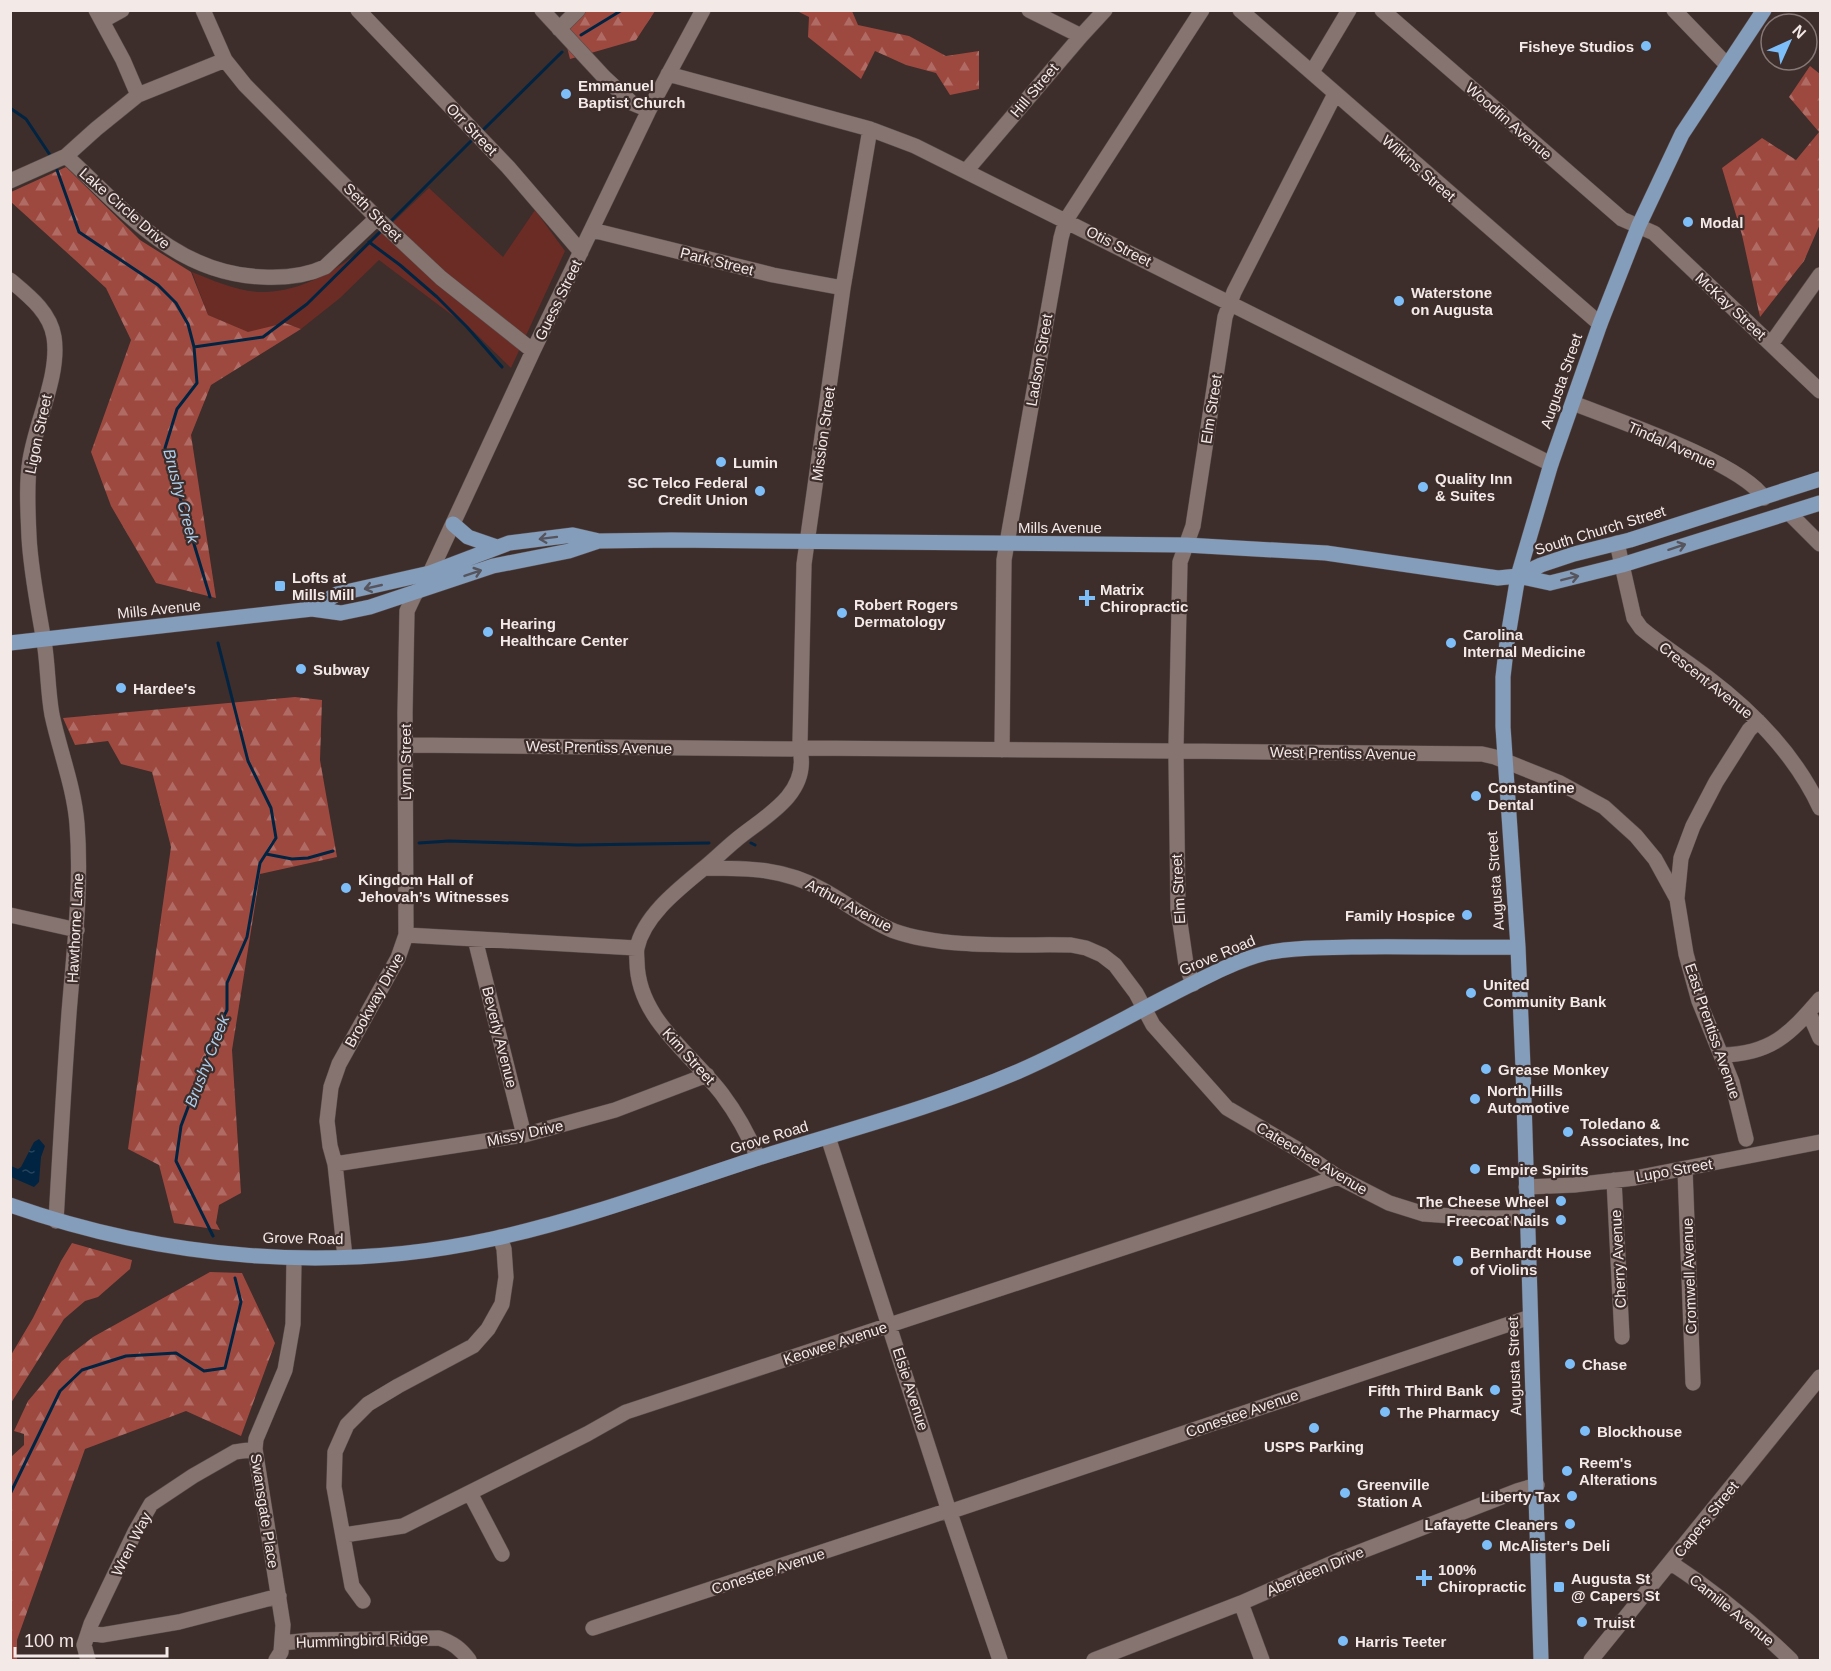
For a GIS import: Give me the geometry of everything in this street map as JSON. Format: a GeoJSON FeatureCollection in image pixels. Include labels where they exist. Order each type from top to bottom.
{"type":"FeatureCollection","features":[{"type":"Feature","properties":{"kind":"main road","name":"Augusta Street"},"geometry":{"type":"LineString","coordinates":[[1541,1660],[1518,947],[1504,761],[1503,677],[1507,642],[1518,576],[1551,464],[1600,324],[1640,225],[1682,134],[1764,10]]}},
{"type":"Feature","properties":{"kind":"main road","name":"South Church Street"},"geometry":{"type":"LineString","coordinates":[[1518,576],[1540,565],[1821,479]]}},
{"type":"Feature","properties":{"kind":"main road","name":"South Church Street"},"geometry":{"type":"LineString","coordinates":[[1518,576],[1550,583],[1622,565],[1821,503]]}},
{"type":"Feature","properties":{"kind":"main road"},"geometry":{"type":"LineString","coordinates":[[453,524],[468,537],[497,548]]}},
{"type":"Feature","properties":{"kind":"main road","name":"Mills Avenue"},"geometry":{"type":"LineString","coordinates":[[312,609],[337,594],[430,573],[509,543],[573,535],[599,541],[1186,545],[1309,552],[1490,578],[1518,576]]}},
{"type":"Feature","properties":{"kind":"main road","name":"Mills Avenue"},"geometry":{"type":"LineString","coordinates":[[10,643],[312,609],[341,613],[370,607],[493,566],[569,550],[599,541]]}},
{"type":"Feature","properties":{"kind":"main road","name":"Grove Road"},"geometry":{"type":"LineString","coordinates":[[10,1205],[56,1221],[136,1241],[201,1251],[294,1259],[444,1248],[560,1222],[993,1082],[1020,1071],[1193,984],[1264,954],[1296,949],[1406,946],[1518,947]]}},
{"type":"Feature","properties":{"kind":"street"},"geometry":{"type":"LineString","coordinates":[[122,10],[99,16],[123,60],[138,95]]}},
{"type":"Feature","properties":{"kind":"street","name":"Seth Street"},"geometry":{"type":"LineString","coordinates":[[203,10],[225,60],[245,85],[377,218],[441,278],[533,351]]}},
{"type":"Feature","properties":{"kind":"street","name":"Orr Street"},"geometry":{"type":"LineString","coordinates":[[358,10],[477,134],[581,252]]}},
{"type":"Feature","properties":{"kind":"street"},"geometry":{"type":"LineString","coordinates":[[542,10],[588,62],[632,103],[650,110]]}},
{"type":"Feature","properties":{"kind":"street"},"geometry":{"type":"LineString","coordinates":[[559,29],[578,10]]}},
{"type":"Feature","properties":{"kind":"street","name":"Guess Street"},"geometry":{"type":"LineString","coordinates":[[418,591],[430,573],[533,351],[650,110],[703,10]]}},
{"type":"Feature","properties":{"kind":"street"},"geometry":{"type":"LineString","coordinates":[[1029,10],[1081,36]]}},
{"type":"Feature","properties":{"kind":"street","name":"Hill Street"},"geometry":{"type":"LineString","coordinates":[[966,171],[1105,10]]}},
{"type":"Feature","properties":{"kind":"street","name":"Ladson Street"},"geometry":{"type":"LineString","coordinates":[[1002,750],[1004,560],[1061,238],[1066,220],[1202,10]]}},
{"type":"Feature","properties":{"kind":"street","name":"Wilkins Street"},"geometry":{"type":"LineString","coordinates":[[1240,10],[1600,324]]}},
{"type":"Feature","properties":{"kind":"street"},"geometry":{"type":"LineString","coordinates":[[1312,72],[1349,10]]}},
{"type":"Feature","properties":{"kind":"street","name":"Woodfin Avenue"},"geometry":{"type":"LineString","coordinates":[[1382,10],[1622,219],[1640,225]]}},
{"type":"Feature","properties":{"kind":"street"},"geometry":{"type":"LineString","coordinates":[[1674,10],[1727,65]]}},
{"type":"Feature","properties":{"kind":"street"},"geometry":{"type":"LineString","coordinates":[[10,181],[66,156],[138,95],[225,60]]}},
{"type":"Feature","properties":{"kind":"street","name":"Otis Street"},"geometry":{"type":"LineString","coordinates":[[668,74],[870,129],[906,142],[1551,464]]}},
{"type":"Feature","properties":{"kind":"street","name":"Elm Street"},"geometry":{"type":"LineString","coordinates":[[1193,984],[1184,952],[1178,909],[1176,751],[1180,562],[1193,526],[1229,302],[1335,94]]}},
{"type":"Feature","properties":{"kind":"street","name":"Mission Street"},"geometry":{"type":"LineString","coordinates":[[704,868],[784,802],[795,788],[799,778],[804,564],[809,542],[843,288],[870,129]]}},
{"type":"Feature","properties":{"kind":"street","name":"Lake Circle Drive"},"geometry":{"type":"LineString","coordinates":[[66,156],[156,238],[210,269],[232,275],[287,277],[320,269],[325,267],[377,218]]}},
{"type":"Feature","properties":{"kind":"street","name":"McKay Street"},"geometry":{"type":"LineString","coordinates":[[1640,225],[1654,233],[1821,391]]}},
{"type":"Feature","properties":{"kind":"street","name":"Park Street"},"geometry":{"type":"LineString","coordinates":[[592,230],[773,275],[843,288]]}},
{"type":"Feature","properties":{"kind":"street"},"geometry":{"type":"LineString","coordinates":[[1771,344],[1821,275]]}},
{"type":"Feature","properties":{"kind":"street","name":"Ligon Street"},"geometry":{"type":"LineString","coordinates":[[10,280],[40,308],[50,321],[54,339],[52,367],[32,449],[29,482],[29,539],[44,639]]}},
{"type":"Feature","properties":{"kind":"street","name":"Tindal Avenue"},"geometry":{"type":"LineString","coordinates":[[1573,403],[1709,460],[1760,491],[1764,498]]}},
{"type":"Feature","properties":{"kind":"street"},"geometry":{"type":"LineString","coordinates":[[1790,514],[1821,544]]}},
{"type":"Feature","properties":{"kind":"street","name":"Crescent Avenue"},"geometry":{"type":"LineString","coordinates":[[1617,543],[1634,618],[1641,628],[1715,683],[1758,721],[1798,770],[1821,808]]}},
{"type":"Feature","properties":{"kind":"street","name":"Lynn Street"},"geometry":{"type":"LineString","coordinates":[[406,935],[404,801],[407,616],[410,604],[418,591]]}},
{"type":"Feature","properties":{"kind":"street","name":"Hawthorne Lane"},"geometry":{"type":"LineString","coordinates":[[44,639],[51,712],[74,797],[79,879],[56,1221]]}},
{"type":"Feature","properties":{"kind":"street"},"geometry":{"type":"LineString","coordinates":[[1677,899],[1681,858],[1693,825],[1716,782],[1749,730],[1758,721]]}},
{"type":"Feature","properties":{"kind":"street","name":"West Prentiss Avenue"},"geometry":{"type":"LineString","coordinates":[[406,745],[1482,754],[1504,761]]}},
{"type":"Feature","properties":{"kind":"street","name":"East Prentiss Avenue"},"geometry":{"type":"LineString","coordinates":[[1504,761],[1568,787],[1604,807],[1636,836],[1655,859],[1677,899],[1686,954],[1699,1000],[1722,1055],[1740,1110],[1746,1139]]}},
{"type":"Feature","properties":{"kind":"street"},"geometry":{"type":"LineString","coordinates":[[636,948],[657,911],[704,868]]}},
{"type":"Feature","properties":{"kind":"street","name":"Arthur Avenue"},"geometry":{"type":"LineString","coordinates":[[704,868],[765,869],[788,875],[821,889],[873,921],[894,931],[920,938],[953,942],[1071,945],[1086,948],[1102,955],[1115,965],[1136,993],[1144,1009]]}},
{"type":"Feature","properties":{"kind":"street"},"geometry":{"type":"LineString","coordinates":[[10,915],[76,930]]}},
{"type":"Feature","properties":{"kind":"street","name":"Brookway Drive"},"geometry":{"type":"LineString","coordinates":[[345,1257],[335,1164],[327,1121],[331,1087],[339,1064],[398,958],[406,935],[636,948]]}},
{"type":"Feature","properties":{"kind":"street","name":"Beverly Avenue"},"geometry":{"type":"LineString","coordinates":[[475,939],[524,1135]]}},
{"type":"Feature","properties":{"kind":"street","name":"Kim Street"},"geometry":{"type":"LineString","coordinates":[[636,948],[637,972],[642,994],[648,1007],[723,1096],[739,1120],[758,1158]]}},
{"type":"Feature","properties":{"kind":"street"},"geometry":{"type":"LineString","coordinates":[[1722,1055],[1750,1052],[1778,1041],[1788,1035],[1821,999]]}},
{"type":"Feature","properties":{"kind":"street","name":"Cateechee Avenue"},"geometry":{"type":"LineString","coordinates":[[1144,1009],[1153,1025],[1227,1108],[1338,1177],[1389,1203],[1424,1214],[1471,1218],[1527,1218]]}},
{"type":"Feature","properties":{"kind":"street"},"geometry":{"type":"LineString","coordinates":[[1809,1013],[1821,1038]]}},
{"type":"Feature","properties":{"kind":"street","name":"Missy Drive"},"geometry":{"type":"LineString","coordinates":[[335,1164],[524,1135],[615,1110],[707,1075]]}},
{"type":"Feature","properties":{"kind":"street","name":"Elsie Avenue"},"geometry":{"type":"LineString","coordinates":[[828,1137],[949,1511],[1000,1660]]}},
{"type":"Feature","properties":{"kind":"street","name":"Lupo Street"},"geometry":{"type":"LineString","coordinates":[[1527,1187],[1614,1180],[1685,1169],[1821,1142]]}},
{"type":"Feature","properties":{"kind":"street","name":"Cromwell Avenue"},"geometry":{"type":"LineString","coordinates":[[1685,1169],[1693,1383]]}},
{"type":"Feature","properties":{"kind":"street","name":"Keowee Avenue"},"geometry":{"type":"LineString","coordinates":[[344,1535],[403,1526],[626,1412],[1338,1177]]}},
{"type":"Feature","properties":{"kind":"street","name":"Cherry Avenue"},"geometry":{"type":"LineString","coordinates":[[1614,1180],[1622,1337]]}},
{"type":"Feature","properties":{"kind":"street"},"geometry":{"type":"LineString","coordinates":[[363,1601],[352,1586],[334,1487],[334,1452],[347,1425],[368,1404],[473,1346],[488,1329],[502,1304],[506,1277],[504,1249],[500,1237]]}},
{"type":"Feature","properties":{"kind":"street","name":"Swansgate Place"},"geometry":{"type":"LineString","coordinates":[[276,1660],[281,1652],[283,1625],[255,1439],[285,1370],[293,1324],[294,1259]]}},
{"type":"Feature","properties":{"kind":"street","name":"Conestee Avenue"},"geometry":{"type":"LineString","coordinates":[[593,1628],[1530,1317]]}},
{"type":"Feature","properties":{"kind":"street","name":"Capers Street"},"geometry":{"type":"LineString","coordinates":[[1591,1660],[1821,1377]]}},
{"type":"Feature","properties":{"kind":"street","name":"Wren Way"},"geometry":{"type":"LineString","coordinates":[[88,1660],[84,1644],[88,1633],[135,1532],[151,1504],[235,1452],[255,1449]]}},
{"type":"Feature","properties":{"kind":"street","name":"Aberdeen Drive"},"geometry":{"type":"LineString","coordinates":[[1095,1660],[1240,1603],[1339,1560],[1537,1485]]}},
{"type":"Feature","properties":{"kind":"street"},"geometry":{"type":"LineString","coordinates":[[470,1493],[502,1554]]}},
{"type":"Feature","properties":{"kind":"street","name":"Camille Avenue"},"geometry":{"type":"LineString","coordinates":[[1671,1563],[1762,1632],[1791,1660]]}},
{"type":"Feature","properties":{"kind":"street"},"geometry":{"type":"LineString","coordinates":[[88,1633],[102,1635],[179,1622],[279,1596]]}},
{"type":"Feature","properties":{"kind":"street"},"geometry":{"type":"LineString","coordinates":[[1240,1603],[1262,1660]]}},
{"type":"Feature","properties":{"kind":"street","name":"Hummingbird Ridge"},"geometry":{"type":"LineString","coordinates":[[282,1643],[311,1640],[439,1638],[460,1649],[469,1660]]}},
{"type":"Feature","properties":{"kind":"shaded area"},"geometry":{"type":"Polygon","coordinates":[[[429,188],[503,257],[535,210],[565,251],[511,368],[473,331],[379,260],[340,298],[301,329],[285,323],[248,333],[208,315],[192,272],[228,286],[257,292],[290,288],[313,280],[335,269],[355,255],[429,188]]]}},
{"type":"Feature","properties":{"kind":"green space"},"geometry":{"type":"Polygon","coordinates":[[[580,11],[655,11],[636,40],[570,59],[563,31],[580,11]]]}},
{"type":"Feature","properties":{"kind":"green space"},"geometry":{"type":"Polygon","coordinates":[[[797,11],[852,11],[858,25],[909,36],[946,56],[979,51],[979,89],[950,95],[936,73],[906,65],[875,51],[861,79],[808,37],[809,17],[797,11]]]}},
{"type":"Feature","properties":{"kind":"green space"},"geometry":{"type":"Polygon","coordinates":[[[1806,72],[1820,74],[1820,224],[1804,261],[1760,317],[1742,235],[1722,168],[1762,138],[1796,160],[1819,132],[1789,97],[1806,72]]]}},
{"type":"Feature","properties":{"kind":"green space"},"geometry":{"type":"Polygon","coordinates":[[[66,167],[140,240],[191,272],[208,315],[248,332],[285,323],[301,329],[211,385],[191,435],[216,598],[156,583],[111,506],[91,452],[131,340],[106,288],[11,202],[11,192],[66,167]]]}},
{"type":"Feature","properties":{"kind":"green space"},"geometry":{"type":"Polygon","coordinates":[[[295,697],[322,700],[320,760],[337,857],[260,874],[232,1050],[241,1193],[219,1205],[216,1223],[220,1230],[174,1223],[159,1165],[128,1149],[171,847],[152,772],[121,764],[108,741],[75,745],[63,718],[295,697]]]}},
{"type":"Feature","properties":{"kind":"green space"},"geometry":{"type":"Polygon","coordinates":[[[72,1243],[132,1260],[130,1269],[98,1297],[85,1301],[64,1319],[11,1403],[11,1355],[72,1243]]]}},
{"type":"Feature","properties":{"kind":"green space"},"geometry":{"type":"Polygon","coordinates":[[[210,1272],[242,1273],[275,1343],[241,1436],[186,1411],[85,1449],[17,1640],[17,1660],[11,1660],[11,1457],[24,1445],[24,1434],[14,1431],[28,1401],[62,1361],[93,1337],[210,1272]]]}},
{"type":"Feature","properties":{"kind":"water"},"geometry":{"type":"Polygon","coordinates":[[[39,1139],[45,1146],[41,1157],[39,1182],[34,1187],[11,1177],[11,1166],[18,1169],[21,1167],[34,1142],[39,1139]]]}},
{"type":"Feature","properties":{"kind":"waterway"},"geometry":{"type":"LineString","coordinates":[[581,35],[622,10]]}},
{"type":"Feature","properties":{"kind":"waterway"},"geometry":{"type":"LineString","coordinates":[[482,131],[562,52]]}},
{"type":"Feature","properties":{"kind":"waterway","name":"Brushy Creek"},"geometry":{"type":"LineString","coordinates":[[10,108],[26,119],[50,155]]}},
{"type":"Feature","properties":{"kind":"waterway"},"geometry":{"type":"LineString","coordinates":[[390,222],[475,137]]}},
{"type":"Feature","properties":{"kind":"waterway","name":"Brushy Creek"},"geometry":{"type":"LineString","coordinates":[[57,170],[79,232],[158,285],[176,303],[188,324],[194,347],[197,383],[177,409],[165,448],[210,597]]}},
{"type":"Feature","properties":{"kind":"waterway"},"geometry":{"type":"LineString","coordinates":[[194,347],[263,337],[307,304],[381,231]]}},
{"type":"Feature","properties":{"kind":"waterway"},"geometry":{"type":"LineString","coordinates":[[369,242],[437,297],[502,367]]}},
{"type":"Feature","properties":{"kind":"waterway","name":"Brushy Creek"},"geometry":{"type":"LineString","coordinates":[[213,1236],[176,1161],[181,1126],[227,1010],[227,983],[247,937],[260,863],[276,838],[271,808],[248,761],[218,643]]}},
{"type":"Feature","properties":{"kind":"waterway"},"geometry":{"type":"LineString","coordinates":[[419,843],[449,841],[577,845],[709,843]]}},
{"type":"Feature","properties":{"kind":"waterway"},"geometry":{"type":"LineString","coordinates":[[751,843],[755,845]]}},
{"type":"Feature","properties":{"kind":"waterway"},"geometry":{"type":"LineString","coordinates":[[266,854],[292,859],[308,858],[333,851]]}},
{"type":"Feature","properties":{"kind":"waterway","name":"Brushy Creek"},"geometry":{"type":"LineString","coordinates":[[10,1494],[60,1391],[82,1370],[126,1356],[176,1353],[204,1371],[225,1368],[241,1302],[235,1278]]}},
{"type":"Feature","properties":{"kind":"place","name":"Fisheye Studios"},"geometry":{"type":"Point","coordinates":[1646,46]}},
{"type":"Feature","properties":{"kind":"place","name":"Emmanuel Baptist Church"},"geometry":{"type":"Point","coordinates":[566,94]}},
{"type":"Feature","properties":{"kind":"place","name":"Modal"},"geometry":{"type":"Point","coordinates":[1688,222]}},
{"type":"Feature","properties":{"kind":"place","name":"Waterstone on Augusta"},"geometry":{"type":"Point","coordinates":[1399,301]}},
{"type":"Feature","properties":{"kind":"place","name":"Lumin"},"geometry":{"type":"Point","coordinates":[721,462]}},
{"type":"Feature","properties":{"kind":"place","name":"Quality Inn & Suites"},"geometry":{"type":"Point","coordinates":[1423,487]}},
{"type":"Feature","properties":{"kind":"place","name":"SC Telco Federal Credit Union"},"geometry":{"type":"Point","coordinates":[760,491]}},
{"type":"Feature","properties":{"kind":"place","name":"Lofts at Mills Mill"},"geometry":{"type":"Point","coordinates":[280,586]}},
{"type":"Feature","properties":{"kind":"place","name":"Matrix Chiropractic"},"geometry":{"type":"Point","coordinates":[1087,598]}},
{"type":"Feature","properties":{"kind":"place","name":"Robert Rogers Dermatology"},"geometry":{"type":"Point","coordinates":[842,613]}},
{"type":"Feature","properties":{"kind":"place","name":"Hearing Healthcare Center"},"geometry":{"type":"Point","coordinates":[488,632]}},
{"type":"Feature","properties":{"kind":"place","name":"Carolina Internal Medicine"},"geometry":{"type":"Point","coordinates":[1451,643]}},
{"type":"Feature","properties":{"kind":"place","name":"Subway"},"geometry":{"type":"Point","coordinates":[301,669]}},
{"type":"Feature","properties":{"kind":"place","name":"Hardee's"},"geometry":{"type":"Point","coordinates":[121,688]}},
{"type":"Feature","properties":{"kind":"place","name":"Constantine Dental"},"geometry":{"type":"Point","coordinates":[1476,796]}},
{"type":"Feature","properties":{"kind":"place","name":"Kingdom Hall of Jehovah’s Witnesses"},"geometry":{"type":"Point","coordinates":[346,888]}},
{"type":"Feature","properties":{"kind":"place","name":"Family Hospice"},"geometry":{"type":"Point","coordinates":[1467,915]}},
{"type":"Feature","properties":{"kind":"place","name":"United Community Bank"},"geometry":{"type":"Point","coordinates":[1471,993]}},
{"type":"Feature","properties":{"kind":"place","name":"Grease Monkey"},"geometry":{"type":"Point","coordinates":[1486,1069]}},
{"type":"Feature","properties":{"kind":"place","name":"North Hills Automotive"},"geometry":{"type":"Point","coordinates":[1475,1099]}},
{"type":"Feature","properties":{"kind":"place","name":"Toledano & Associates, Inc"},"geometry":{"type":"Point","coordinates":[1568,1132]}},
{"type":"Feature","properties":{"kind":"place","name":"Empire Spirits"},"geometry":{"type":"Point","coordinates":[1475,1169]}},
{"type":"Feature","properties":{"kind":"place","name":"The Cheese Wheel"},"geometry":{"type":"Point","coordinates":[1561,1201]}},
{"type":"Feature","properties":{"kind":"place","name":"Freecoat Nails"},"geometry":{"type":"Point","coordinates":[1561,1220]}},
{"type":"Feature","properties":{"kind":"place","name":"Bernhardt House of Violins"},"geometry":{"type":"Point","coordinates":[1458,1261]}},
{"type":"Feature","properties":{"kind":"place","name":"Chase"},"geometry":{"type":"Point","coordinates":[1570,1364]}},
{"type":"Feature","properties":{"kind":"place","name":"Fifth Third Bank"},"geometry":{"type":"Point","coordinates":[1495,1390]}},
{"type":"Feature","properties":{"kind":"place","name":"The Pharmacy"},"geometry":{"type":"Point","coordinates":[1385,1412]}},
{"type":"Feature","properties":{"kind":"place","name":"USPS Parking"},"geometry":{"type":"Point","coordinates":[1314,1428]}},
{"type":"Feature","properties":{"kind":"place","name":"Blockhouse"},"geometry":{"type":"Point","coordinates":[1585,1431]}},
{"type":"Feature","properties":{"kind":"place","name":"Reem's Alterations"},"geometry":{"type":"Point","coordinates":[1567,1471]}},
{"type":"Feature","properties":{"kind":"place","name":"Greenville Station A"},"geometry":{"type":"Point","coordinates":[1345,1493]}},
{"type":"Feature","properties":{"kind":"place","name":"Liberty Tax"},"geometry":{"type":"Point","coordinates":[1572,1496]}},
{"type":"Feature","properties":{"kind":"place","name":"Lafayette Cleaners"},"geometry":{"type":"Point","coordinates":[1570,1524]}},
{"type":"Feature","properties":{"kind":"place","name":"McAlister's Deli"},"geometry":{"type":"Point","coordinates":[1487,1545]}},
{"type":"Feature","properties":{"kind":"place","name":"100% Chiropractic"},"geometry":{"type":"Point","coordinates":[1424,1578]}},
{"type":"Feature","properties":{"kind":"place","name":"Augusta St @ Capers St"},"geometry":{"type":"Point","coordinates":[1559,1587]}},
{"type":"Feature","properties":{"kind":"place","name":"Truist"},"geometry":{"type":"Point","coordinates":[1582,1622]}},
{"type":"Feature","properties":{"kind":"place","name":"Harris Teeter"},"geometry":{"type":"Point","coordinates":[1343,1641]}}]}
